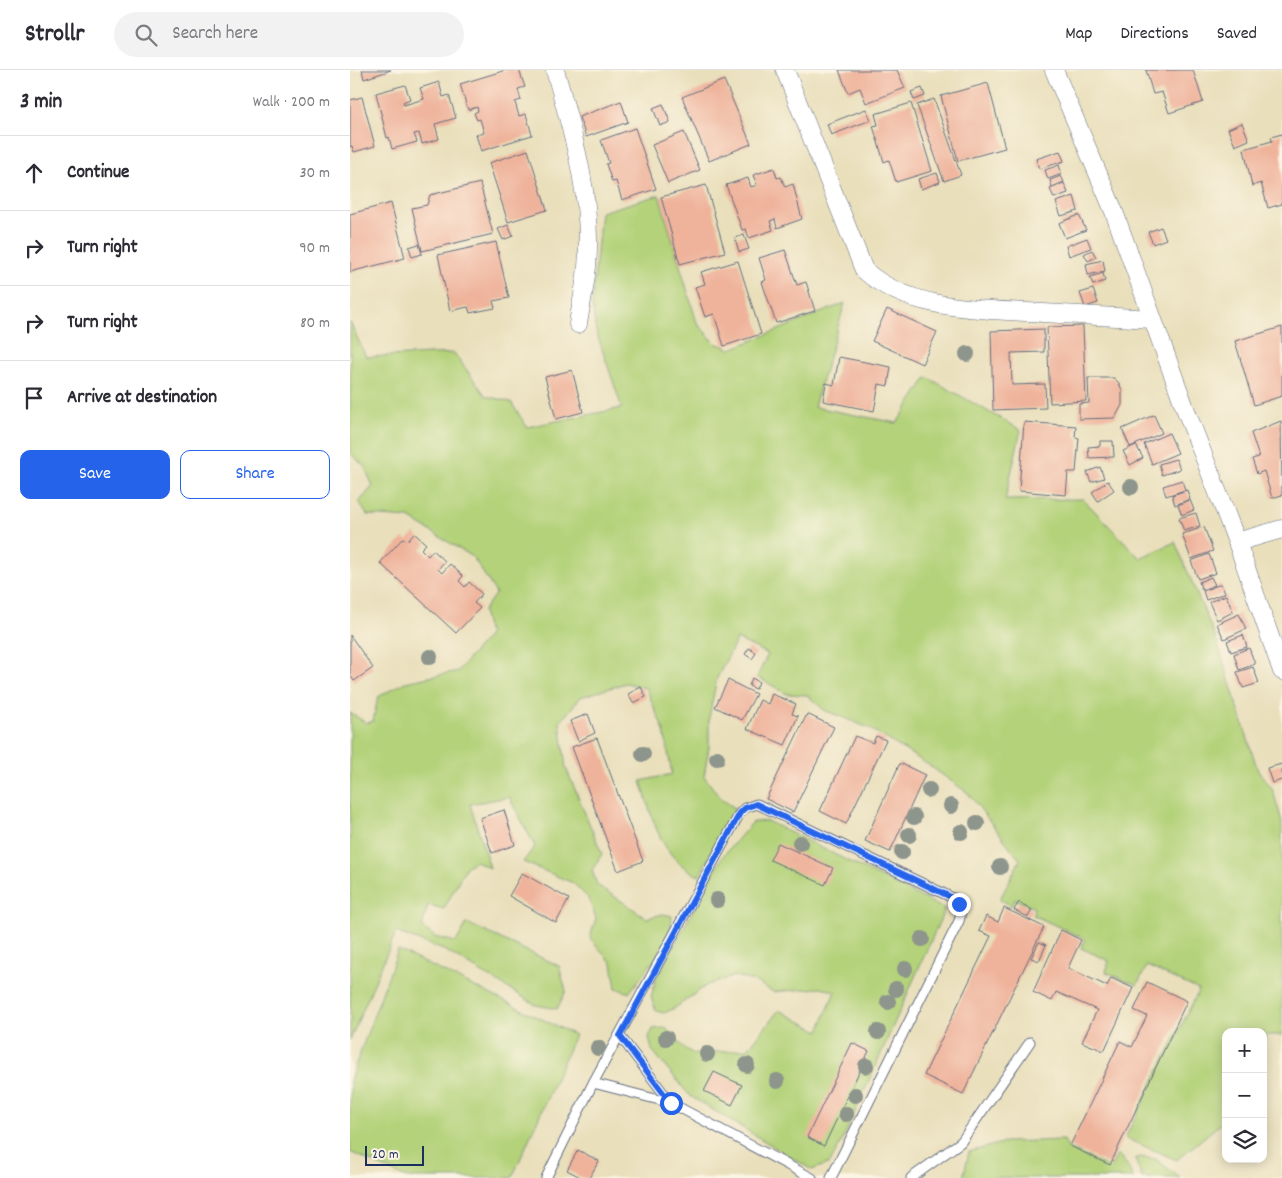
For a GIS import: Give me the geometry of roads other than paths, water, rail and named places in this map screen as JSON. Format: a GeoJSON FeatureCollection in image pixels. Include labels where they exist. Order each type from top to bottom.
{"type":"FeatureCollection","features":[{"type":"Feature","properties":{"kind":"street"},"geometry":{"type":"LineString","coordinates":[[555,70],[578,151],[584,206],[587,267],[578,324]]}},
{"type":"Feature","properties":{"kind":"street"},"geometry":{"type":"LineString","coordinates":[[785,70],[864,270],[874,280],[933,303],[972,309],[1153,319]]}},
{"type":"Feature","properties":{"kind":"street"},"geometry":{"type":"LineString","coordinates":[[1054,70],[1113,209],[1237,542],[1282,671]]}},
{"type":"Feature","properties":{"kind":"street"},"geometry":{"type":"LineString","coordinates":[[1237,542],[1282,529]]}},
{"type":"Feature","properties":{"kind":"lane"},"geometry":{"type":"LineString","coordinates":[[546,1178],[593,1083],[740,813],[745,808],[756,804],[955,899],[959,904],[961,914],[959,921],[831,1178]]}},
{"type":"Feature","properties":{"kind":"lane"},"geometry":{"type":"LineString","coordinates":[[620,1036],[671,1103]]}},
{"type":"Feature","properties":{"kind":"lane"},"geometry":{"type":"LineString","coordinates":[[911,1178],[961,1142],[1030,1042]]}},
{"type":"Feature","properties":{"kind":"lane"},"geometry":{"type":"LineString","coordinates":[[593,1083],[671,1103],[812,1178]]}}]}
